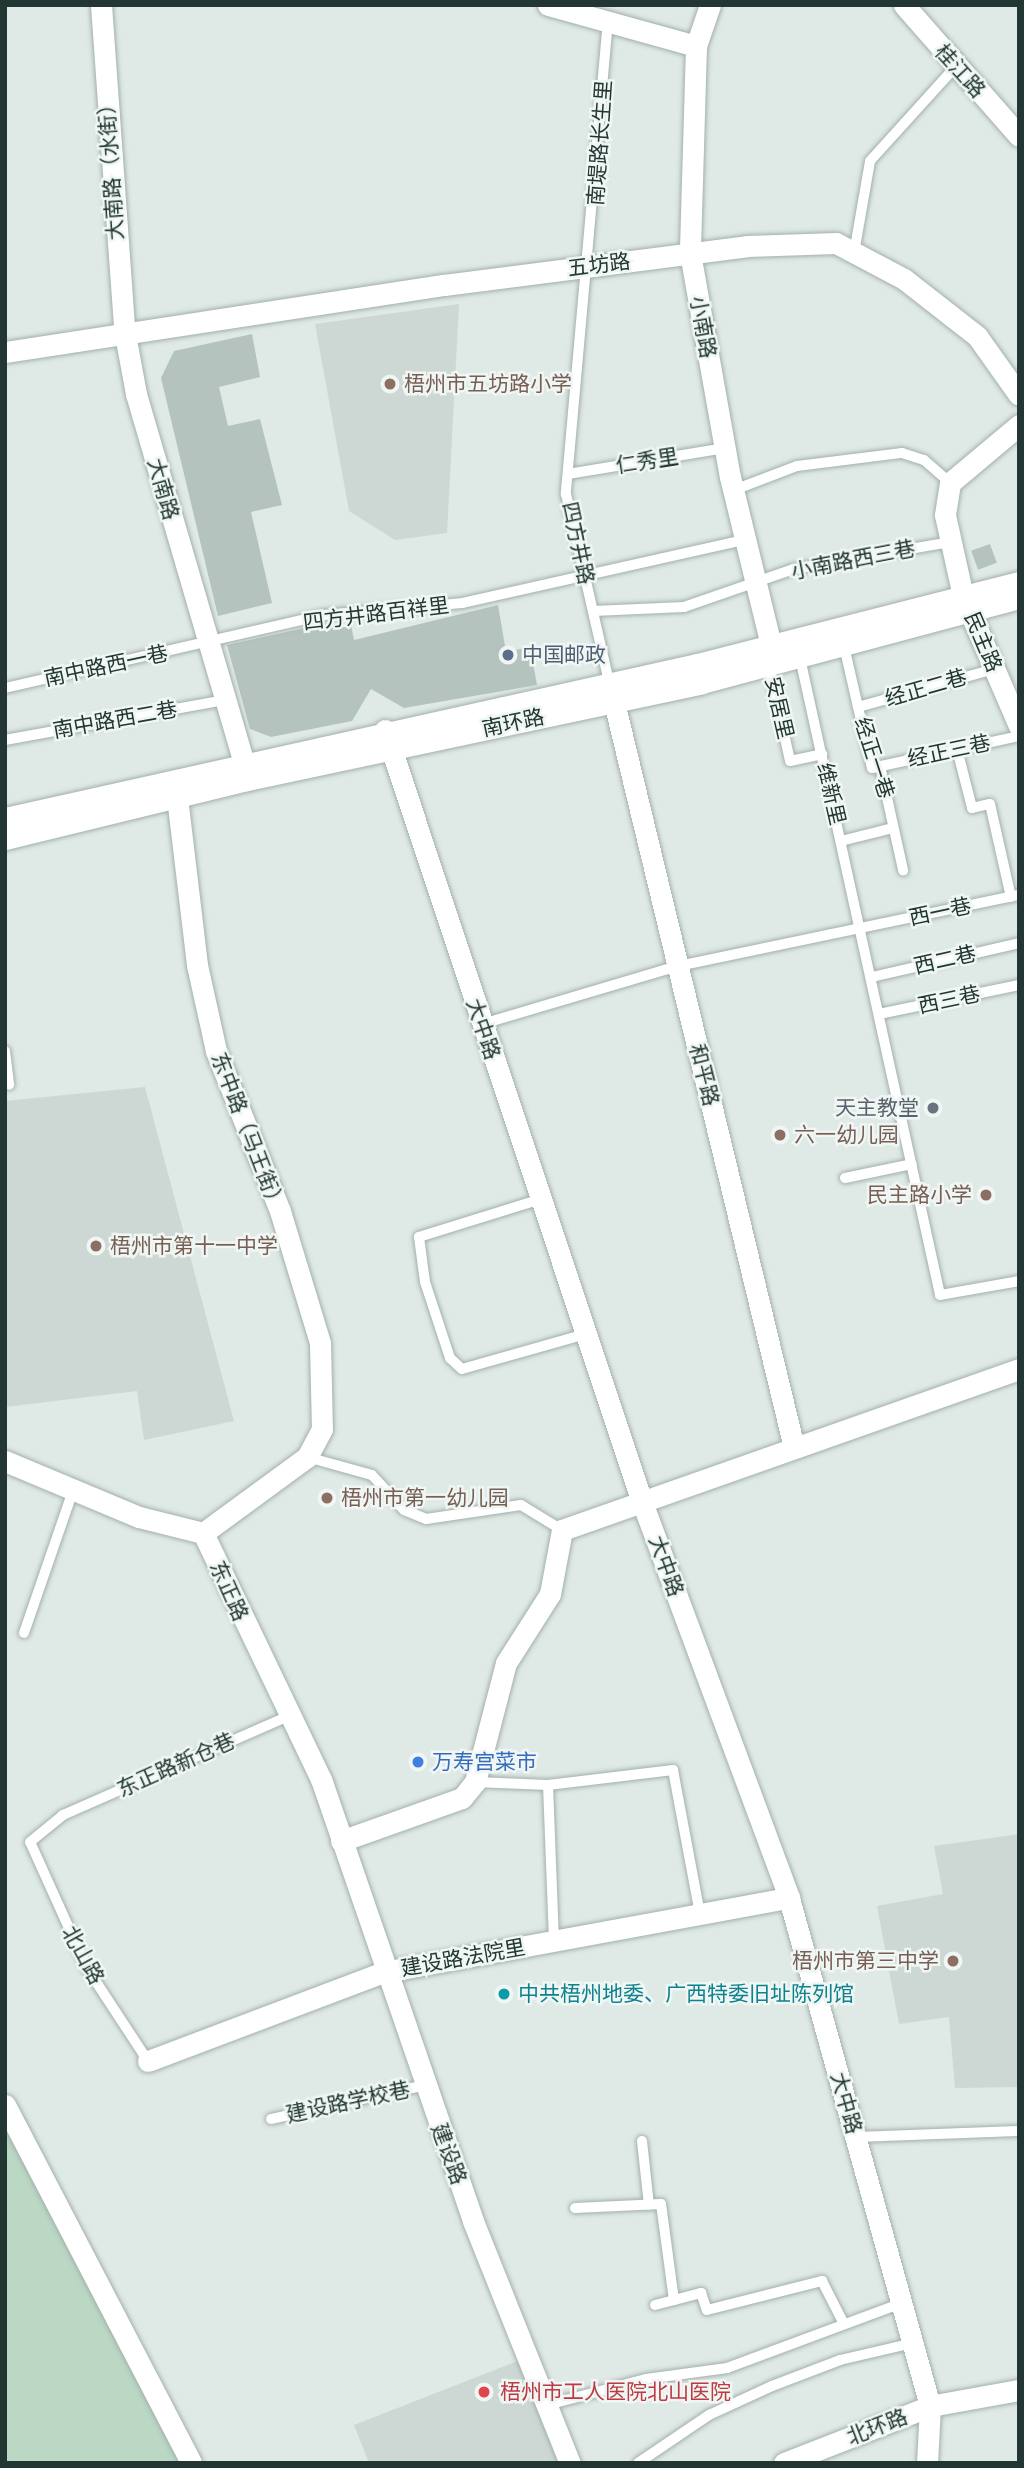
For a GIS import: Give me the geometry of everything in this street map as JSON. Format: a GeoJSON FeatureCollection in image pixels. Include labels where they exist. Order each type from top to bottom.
{"type":"FeatureCollection","features":[{"type":"Feature","properties":{"kind":"street","name":"大南路（水街）"},"geometry":{"type":"LineString","coordinates":[[101,5],[124,330]]}},
{"type":"Feature","properties":{"kind":"street"},"geometry":{"type":"LineString","coordinates":[[548,5],[696,46]]}},
{"type":"Feature","properties":{"kind":"street","name":"小南路"},"geometry":{"type":"LineString","coordinates":[[710,5],[696,46],[690,253],[725,448],[770,655]]}},
{"type":"Feature","properties":{"kind":"street","name":"桂江路"},"geometry":{"type":"LineString","coordinates":[[904,5],[1019,136]]}},
{"type":"Feature","properties":{"kind":"street","name":"五坊路"},"geometry":{"type":"LineString","coordinates":[[124,330],[690,253],[836,243],[904,279],[977,336],[1019,396]]}},
{"type":"Feature","properties":{"kind":"street"},"geometry":{"type":"LineString","coordinates":[[5,352],[124,330]]}},
{"type":"Feature","properties":{"kind":"street","name":"大南路"},"geometry":{"type":"LineString","coordinates":[[124,330],[208,645],[244,763]]}},
{"type":"Feature","properties":{"kind":"street"},"geometry":{"type":"LineString","coordinates":[[950,484],[1019,425]]}},
{"type":"Feature","properties":{"kind":"street","name":"民主路"},"geometry":{"type":"LineString","coordinates":[[950,484],[945,515],[967,603],[1019,726]]}},
{"type":"Feature","properties":{"kind":"street","name":"南环路"},"geometry":{"type":"LineString","coordinates":[[770,655],[800,658],[844,646],[1019,582]]}},
{"type":"Feature","properties":{"kind":"street","name":"南环路"},"geometry":{"type":"LineString","coordinates":[[6,822],[244,763],[387,740],[611,692],[770,655],[967,603],[1019,598]]}},
{"type":"Feature","properties":{"kind":"street","name":"和平路"},"geometry":{"type":"LineString","coordinates":[[611,692],[794,1448]]}},
{"type":"Feature","properties":{"kind":"street","name":"南环路"},"geometry":{"type":"LineString","coordinates":[[6,822],[177,797],[387,740]]}},
{"type":"Feature","properties":{"kind":"street","name":"大中路"},"geometry":{"type":"LineString","coordinates":[[387,740],[642,1502],[789,1898],[930,2406]]}},
{"type":"Feature","properties":{"kind":"street","name":"东中路（马王街）"},"geometry":{"type":"LineString","coordinates":[[177,797],[197,965],[216,1051],[279,1211],[320,1343],[322,1429],[307,1457],[203,1533]]}},
{"type":"Feature","properties":{"kind":"street"},"geometry":{"type":"LineString","coordinates":[[341,1841],[462,1798],[475,1782],[506,1662],[550,1594],[562,1530],[1019,1369]]}},
{"type":"Feature","properties":{"kind":"street"},"geometry":{"type":"LineString","coordinates":[[5,1461],[139,1517],[203,1533]]}},
{"type":"Feature","properties":{"kind":"street","name":"东正路"},"geometry":{"type":"LineString","coordinates":[[203,1533],[321,1779],[341,1841]]}},
{"type":"Feature","properties":{"kind":"street","name":"建设路"},"geometry":{"type":"LineString","coordinates":[[341,1841],[425,2085],[570,2463]]}},
{"type":"Feature","properties":{"kind":"street","name":"建设路法院里"},"geometry":{"type":"LineString","coordinates":[[148,2062],[384,1972],[789,1898]]}},
{"type":"Feature","properties":{"kind":"street"},"geometry":{"type":"LineString","coordinates":[[5,2105],[191,2463]]}},
{"type":"Feature","properties":{"kind":"street","name":"北环路"},"geometry":{"type":"LineString","coordinates":[[784,2463],[930,2406],[1019,2390]]}},
{"type":"Feature","properties":{"kind":"street","name":"北环路"},"geometry":{"type":"LineString","coordinates":[[928,2463],[930,2406]]}},
{"type":"Feature","properties":{"kind":"lane","name":"南堤路长生里"},"geometry":{"type":"LineString","coordinates":[[591,266],[608,20]]}},
{"type":"Feature","properties":{"kind":"lane"},"geometry":{"type":"LineString","coordinates":[[854,253],[870,160],[956,66]]}},
{"type":"Feature","properties":{"kind":"lane","name":"四方井路"},"geometry":{"type":"LineString","coordinates":[[591,266],[566,494],[611,692]]}},
{"type":"Feature","properties":{"kind":"lane","name":"仁秀里"},"geometry":{"type":"LineString","coordinates":[[568,474],[725,448]]}},
{"type":"Feature","properties":{"kind":"lane"},"geometry":{"type":"LineString","coordinates":[[734,490],[797,466],[902,453],[924,460],[950,484]]}},
{"type":"Feature","properties":{"kind":"lane","name":"四方井路百祥里"},"geometry":{"type":"LineString","coordinates":[[208,645],[323,615],[462,603],[585,578],[746,540]]}},
{"type":"Feature","properties":{"kind":"lane","name":"小南路西三巷"},"geometry":{"type":"LineString","coordinates":[[756,584],[794,569],[951,542]]}},
{"type":"Feature","properties":{"kind":"lane","name":"四方井路"},"geometry":{"type":"LineString","coordinates":[[593,611],[684,607],[756,584]]}},
{"type":"Feature","properties":{"kind":"lane","name":"南中路西一巷"},"geometry":{"type":"LineString","coordinates":[[5,688],[208,645]]}},
{"type":"Feature","properties":{"kind":"lane","name":"经正一巷"},"geometry":{"type":"LineString","coordinates":[[844,646],[872,768],[880,766],[902,870]]}},
{"type":"Feature","properties":{"kind":"lane","name":"安居里"},"geometry":{"type":"LineString","coordinates":[[770,655],[790,761],[822,754]]}},
{"type":"Feature","properties":{"kind":"lane","name":"维新里"},"geometry":{"type":"LineString","coordinates":[[800,658],[862,930],[940,1296],[1019,1280]]}},
{"type":"Feature","properties":{"kind":"lane","name":"经正二巷"},"geometry":{"type":"LineString","coordinates":[[858,707],[994,668]]}},
{"type":"Feature","properties":{"kind":"lane","name":"南中路西二巷"},"geometry":{"type":"LineString","coordinates":[[5,740],[225,700]]}},
{"type":"Feature","properties":{"kind":"lane","name":"经正三巷"},"geometry":{"type":"LineString","coordinates":[[880,766],[1019,736]]}},
{"type":"Feature","properties":{"kind":"lane"},"geometry":{"type":"LineString","coordinates":[[957,749],[972,808],[990,804],[1015,896]]}},
{"type":"Feature","properties":{"kind":"lane"},"geometry":{"type":"LineString","coordinates":[[841,841],[894,828]]}},
{"type":"Feature","properties":{"kind":"lane","name":"西一巷"},"geometry":{"type":"LineString","coordinates":[[482,1024],[678,967],[1015,896]]}},
{"type":"Feature","properties":{"kind":"lane","name":"西二巷"},"geometry":{"type":"LineString","coordinates":[[872,977],[1019,943]]}},
{"type":"Feature","properties":{"kind":"lane","name":"西三巷"},"geometry":{"type":"LineString","coordinates":[[879,1014],[1019,985]]}},
{"type":"Feature","properties":{"kind":"lane"},"geometry":{"type":"LineString","coordinates":[[5,1051],[9,1085]]}},
{"type":"Feature","properties":{"kind":"lane"},"geometry":{"type":"LineString","coordinates":[[845,1178],[912,1164]]}},
{"type":"Feature","properties":{"kind":"lane"},"geometry":{"type":"LineString","coordinates":[[541,1199],[419,1237],[429,1295],[450,1357],[462,1369],[586,1335]]}},
{"type":"Feature","properties":{"kind":"lane"},"geometry":{"type":"LineString","coordinates":[[307,1457],[372,1475],[404,1510],[426,1519],[521,1505],[562,1530]]}},
{"type":"Feature","properties":{"kind":"lane"},"geometry":{"type":"LineString","coordinates":[[24,1633],[73,1491]]}},
{"type":"Feature","properties":{"kind":"lane","name":"东正路新仓巷"},"geometry":{"type":"LineString","coordinates":[[30,1842],[63,1815],[289,1716]]}},
{"type":"Feature","properties":{"kind":"lane"},"geometry":{"type":"LineString","coordinates":[[475,1782],[548,1785],[673,1770],[700,1914]]}},
{"type":"Feature","properties":{"kind":"lane"},"geometry":{"type":"LineString","coordinates":[[548,1785],[554,1941]]}},
{"type":"Feature","properties":{"kind":"lane","name":"北山路"},"geometry":{"type":"LineString","coordinates":[[30,1842],[87,1968],[148,2062]]}},
{"type":"Feature","properties":{"kind":"lane","name":"建设路学校巷"},"geometry":{"type":"LineString","coordinates":[[271,2119],[425,2085]]}},
{"type":"Feature","properties":{"kind":"lane"},"geometry":{"type":"LineString","coordinates":[[855,2137],[1019,2131]]}},
{"type":"Feature","properties":{"kind":"lane"},"geometry":{"type":"LineString","coordinates":[[642,2141],[649,2204]]}},
{"type":"Feature","properties":{"kind":"lane"},"geometry":{"type":"LineString","coordinates":[[575,2208],[661,2204],[674,2300]]}},
{"type":"Feature","properties":{"kind":"lane"},"geometry":{"type":"LineString","coordinates":[[655,2305],[701,2293],[707,2310],[822,2281],[843,2322]]}},
{"type":"Feature","properties":{"kind":"lane"},"geometry":{"type":"LineString","coordinates":[[547,2405],[646,2379],[727,2368],[843,2322],[902,2303]]}},
{"type":"Feature","properties":{"kind":"lane"},"geometry":{"type":"LineString","coordinates":[[638,2463],[709,2416],[772,2386],[840,2360],[912,2343]]}},
{"type":"Feature","properties":{"kind":"shaded area","name":"梧州市五坊路小学"},"geometry":{"type":"Polygon","coordinates":[[[459,304],[447,533],[395,540],[349,511],[315,324],[459,304]]]}},
{"type":"Feature","properties":{"kind":"shaded area","name":"梧州市第十一中学"},"geometry":{"type":"Polygon","coordinates":[[[145,1087],[234,1421],[144,1440],[137,1391],[5,1407],[5,1101],[145,1087]]]}},
{"type":"Feature","properties":{"kind":"shaded area","name":"梧州市第三中学"},"geometry":{"type":"Polygon","coordinates":[[[1019,1834],[1019,2087],[955,2088],[949,2017],[899,2024],[877,1906],[943,1894],[934,1846],[1019,1834]]]}},
{"type":"Feature","properties":{"kind":"shaded area","name":"梧州市工人医院北山医院"},"geometry":{"type":"Polygon","coordinates":[[[520,2360],[560,2463],[369,2463],[354,2425],[520,2360]]]}},
{"type":"Feature","properties":{"kind":"green space"},"geometry":{"type":"Polygon","coordinates":[[[5,2105],[192,2463],[5,2463],[5,2105]]]}},
{"type":"Feature","properties":{"kind":"building"},"geometry":{"type":"Polygon","coordinates":[[[252,334],[260,377],[219,387],[228,426],[260,419],[282,505],[251,512],[272,603],[218,616],[161,378],[174,351],[252,334]]]}},
{"type":"Feature","properties":{"kind":"building"},"geometry":{"type":"Polygon","coordinates":[[[990,544],[997,563],[978,570],[971,551],[990,544]]]}},
{"type":"Feature","properties":{"kind":"building"},"geometry":{"type":"Polygon","coordinates":[[[498,605],[506,652],[530,647],[537,685],[404,708],[371,689],[352,721],[271,737],[250,729],[227,645],[332,622],[333,629],[351,625],[354,640],[498,605]]]}},
{"type":"Feature","properties":{"kind":"place","name":"梧州市五坊路小学"},"geometry":{"type":"Point","coordinates":[390,384]}},
{"type":"Feature","properties":{"kind":"place","name":"中国邮政"},"geometry":{"type":"Point","coordinates":[508,655]}},
{"type":"Feature","properties":{"kind":"place","name":"天主教堂"},"geometry":{"type":"Point","coordinates":[933,1108]}},
{"type":"Feature","properties":{"kind":"place","name":"六一幼儿园"},"geometry":{"type":"Point","coordinates":[780,1135]}},
{"type":"Feature","properties":{"kind":"place","name":"民主路小学"},"geometry":{"type":"Point","coordinates":[986,1195]}},
{"type":"Feature","properties":{"kind":"place","name":"梧州市第十一中学"},"geometry":{"type":"Point","coordinates":[96,1246]}},
{"type":"Feature","properties":{"kind":"place","name":"梧州市第一幼儿园"},"geometry":{"type":"Point","coordinates":[327,1498]}},
{"type":"Feature","properties":{"kind":"place","name":"万寿宫菜市"},"geometry":{"type":"Point","coordinates":[418,1762]}},
{"type":"Feature","properties":{"kind":"place","name":"梧州市第三中学"},"geometry":{"type":"Point","coordinates":[953,1961]}},
{"type":"Feature","properties":{"kind":"place","name":"中共梧州地委、广西特委旧址陈列馆"},"geometry":{"type":"Point","coordinates":[504,1994]}},
{"type":"Feature","properties":{"kind":"place","name":"梧州市工人医院北山医院"},"geometry":{"type":"Point","coordinates":[484,2392]}}]}
